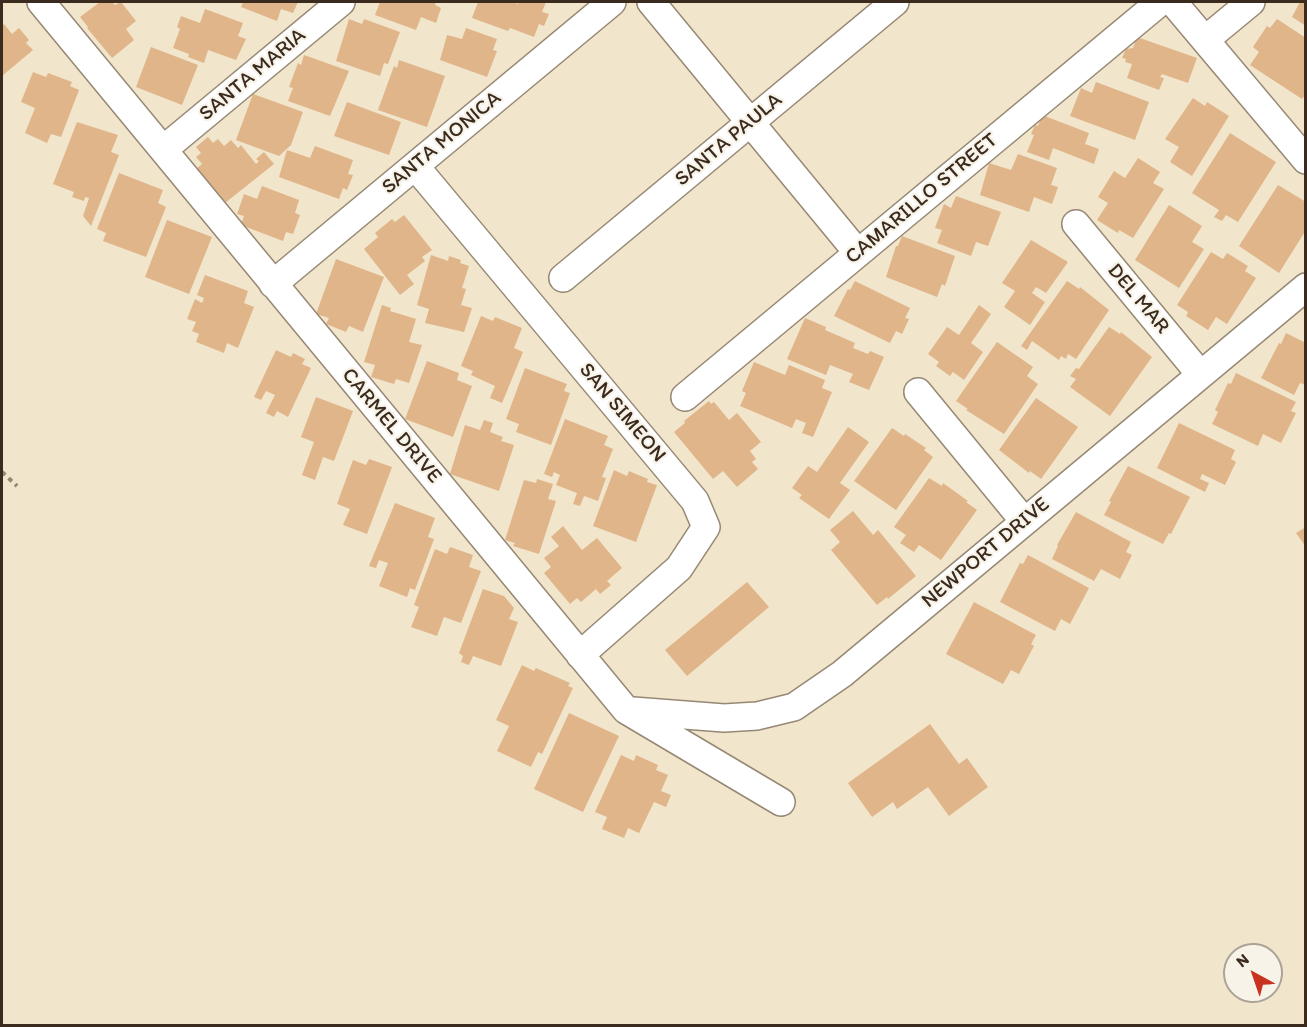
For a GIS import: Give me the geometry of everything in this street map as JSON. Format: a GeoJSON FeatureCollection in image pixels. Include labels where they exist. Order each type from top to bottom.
{"type":"FeatureCollection","features":[{"type":"Feature","properties":{"kind":"street","name":"CARMEL DRIVE"},"geometry":{"type":"LineString","coordinates":[[41,2],[626,710],[781,802]]}},
{"type":"Feature","properties":{"kind":"street","name":"SANTA MARIA"},"geometry":{"type":"LineString","coordinates":[[164,149],[341,2]]}},
{"type":"Feature","properties":{"kind":"street","name":"SANTA MONICA"},"geometry":{"type":"LineString","coordinates":[[273,284],[612,2]]}},
{"type":"Feature","properties":{"kind":"street"},"geometry":{"type":"LineString","coordinates":[[651,2],[858,252]]}},
{"type":"Feature","properties":{"kind":"street","name":"SANTA PAULA"},"geometry":{"type":"LineString","coordinates":[[563,278],[895,2]]}},
{"type":"Feature","properties":{"kind":"street","name":"CAMARILLO STREET"},"geometry":{"type":"LineString","coordinates":[[685,397],[1160,2]]}},
{"type":"Feature","properties":{"kind":"street"},"geometry":{"type":"LineString","coordinates":[[1173,2],[1305,160]]}},
{"type":"Feature","properties":{"kind":"street"},"geometry":{"type":"LineString","coordinates":[[1205,40],[1251,2]]}},
{"type":"Feature","properties":{"kind":"street","name":"SAN SIMEON"},"geometry":{"type":"LineString","coordinates":[[415,165],[695,501],[706,527],[680,568],[580,655]]}},
{"type":"Feature","properties":{"kind":"street","name":"DEL MAR"},"geometry":{"type":"LineString","coordinates":[[1076,224],[1200,374]]}},
{"type":"Feature","properties":{"kind":"street","name":"NEWPORT DRIVE"},"geometry":{"type":"LineString","coordinates":[[626,710],[724,718],[757,716],[794,707],[842,674],[1305,287]]}},
{"type":"Feature","properties":{"kind":"street"},"geometry":{"type":"LineString","coordinates":[[918,392],[1024,522]]}},
{"type":"Feature","properties":{"kind":"path"},"geometry":{"type":"LineString","coordinates":[[2,472],[17,486]]}},
{"type":"Feature","properties":{"kind":"building"},"geometry":{"type":"Polygon","coordinates":[[[100,2],[112,2],[115,5],[121,2],[136,21],[126,29],[134,40],[112,58],[80,17],[100,2]]]}},
{"type":"Feature","properties":{"kind":"building"},"geometry":{"type":"Polygon","coordinates":[[[243,2],[298,2],[293,13],[281,9],[277,21],[241,7],[243,2]]]}},
{"type":"Feature","properties":{"kind":"building"},"geometry":{"type":"Polygon","coordinates":[[[380,2],[436,2],[435,5],[441,8],[436,23],[421,17],[416,30],[375,15],[380,2]]]}},
{"type":"Feature","properties":{"kind":"building"},"geometry":{"type":"Polygon","coordinates":[[[478,2],[518,4],[519,2],[546,2],[542,12],[549,14],[544,26],[539,24],[534,37],[510,28],[508,31],[472,18],[478,2]]]}},
{"type":"Feature","properties":{"kind":"building"},"geometry":{"type":"Polygon","coordinates":[[[1300,2],[1306,2],[1306,26],[1292,17],[1300,2]]]}},
{"type":"Feature","properties":{"kind":"building"},"geometry":{"type":"Polygon","coordinates":[[[205,9],[243,23],[238,36],[246,39],[236,60],[208,50],[204,63],[173,48],[180,29],[177,27],[181,16],[200,23],[205,9]]]}},
{"type":"Feature","properties":{"kind":"building"},"geometry":{"type":"Polygon","coordinates":[[[349,19],[362,24],[364,19],[400,32],[388,64],[384,63],[380,76],[336,61],[349,19]]]}},
{"type":"Feature","properties":{"kind":"building"},"geometry":{"type":"Polygon","coordinates":[[[1277,19],[1306,38],[1306,94],[1302,99],[1250,65],[1259,52],[1253,47],[1267,26],[1270,28],[1277,19]]]}},
{"type":"Feature","properties":{"kind":"building"},"geometry":{"type":"Polygon","coordinates":[[[4,24],[12,34],[19,28],[29,40],[26,43],[33,50],[2,76],[2,26],[4,24]]]}},
{"type":"Feature","properties":{"kind":"building"},"geometry":{"type":"Polygon","coordinates":[[[466,28],[497,39],[493,50],[497,51],[487,77],[440,60],[447,35],[462,39],[466,28]]]}},
{"type":"Feature","properties":{"kind":"building"},"geometry":{"type":"Polygon","coordinates":[[[1137,37],[1197,58],[1188,83],[1162,74],[1160,77],[1164,78],[1159,90],[1127,78],[1132,64],[1125,62],[1126,59],[1122,58],[1126,49],[1133,48],[1137,37]]]}},
{"type":"Feature","properties":{"kind":"building"},"geometry":{"type":"Polygon","coordinates":[[[151,47],[198,65],[182,105],[136,87],[151,47]]]}},
{"type":"Feature","properties":{"kind":"building"},"geometry":{"type":"Polygon","coordinates":[[[304,55],[349,71],[330,116],[288,101],[293,88],[289,87],[298,63],[301,65],[304,55]]]}},
{"type":"Feature","properties":{"kind":"building"},"geometry":{"type":"Polygon","coordinates":[[[399,60],[445,76],[427,127],[378,110],[394,66],[397,68],[399,60]]]}},
{"type":"Feature","properties":{"kind":"building"},"geometry":{"type":"Polygon","coordinates":[[[33,72],[46,77],[48,73],[72,82],[70,86],[79,90],[61,137],[51,134],[47,143],[25,133],[35,108],[21,102],[33,72]]]}},
{"type":"Feature","properties":{"kind":"building"},"geometry":{"type":"Polygon","coordinates":[[[1096,82],[1149,102],[1135,140],[1070,116],[1081,88],[1092,93],[1096,82]]]}},
{"type":"Feature","properties":{"kind":"building"},"geometry":{"type":"Polygon","coordinates":[[[253,94],[303,112],[291,145],[279,156],[236,140],[253,94]]]}},
{"type":"Feature","properties":{"kind":"building"},"geometry":{"type":"Polygon","coordinates":[[[1193,98],[1205,106],[1207,102],[1229,116],[1192,176],[1170,162],[1179,147],[1165,139],[1193,98]]]}},
{"type":"Feature","properties":{"kind":"building"},"geometry":{"type":"Polygon","coordinates":[[[347,102],[401,122],[389,155],[334,136],[347,102]]]}},
{"type":"Feature","properties":{"kind":"building"},"geometry":{"type":"Polygon","coordinates":[[[1042,115],[1089,133],[1085,144],[1099,149],[1094,164],[1053,148],[1049,160],[1027,152],[1034,135],[1031,134],[1035,125],[1038,126],[1042,115]]]}},
{"type":"Feature","properties":{"kind":"building"},"geometry":{"type":"Polygon","coordinates":[[[77,122],[118,135],[111,152],[119,155],[91,226],[83,216],[89,198],[85,197],[84,201],[72,197],[74,192],[53,184],[77,122]]]}},
{"type":"Feature","properties":{"kind":"building"},"geometry":{"type":"Polygon","coordinates":[[[1230,133],[1276,162],[1238,222],[1226,215],[1222,221],[1214,217],[1219,210],[1192,193],[1230,133]]]}},
{"type":"Feature","properties":{"kind":"building"},"geometry":{"type":"Polygon","coordinates":[[[208,137],[213,143],[218,139],[224,146],[231,140],[238,148],[241,145],[256,164],[259,161],[256,159],[264,152],[274,164],[225,203],[196,169],[202,164],[196,157],[201,153],[196,147],[208,137]]]}},
{"type":"Feature","properties":{"kind":"building"},"geometry":{"type":"Polygon","coordinates":[[[315,146],[353,160],[348,174],[353,175],[347,190],[343,188],[339,199],[279,177],[287,150],[310,158],[315,146]]]}},
{"type":"Feature","properties":{"kind":"building"},"geometry":{"type":"Polygon","coordinates":[[[1018,154],[1057,168],[1051,185],[1058,187],[1052,204],[1034,197],[1029,212],[980,195],[989,163],[1011,170],[1018,154]]]}},
{"type":"Feature","properties":{"kind":"building"},"geometry":{"type":"Polygon","coordinates":[[[1138,158],[1160,172],[1153,183],[1164,189],[1133,238],[1119,230],[1118,233],[1097,220],[1108,203],[1098,197],[1114,171],[1125,178],[1138,158]]]}},
{"type":"Feature","properties":{"kind":"building"},"geometry":{"type":"Polygon","coordinates":[[[119,173],[163,190],[158,203],[166,207],[146,257],[103,241],[106,233],[97,229],[119,173]]]}},
{"type":"Feature","properties":{"kind":"building"},"geometry":{"type":"Polygon","coordinates":[[[1278,185],[1306,202],[1306,230],[1279,273],[1239,246],[1278,185]]]}},
{"type":"Feature","properties":{"kind":"building"},"geometry":{"type":"Polygon","coordinates":[[[262,186],[299,200],[295,213],[300,215],[293,234],[286,232],[283,241],[241,225],[244,216],[237,214],[244,194],[257,199],[262,186]]]}},
{"type":"Feature","properties":{"kind":"building"},"geometry":{"type":"Polygon","coordinates":[[[956,196],[1001,212],[988,246],[976,242],[971,256],[937,243],[942,230],[935,228],[944,204],[951,208],[956,196]]]}},
{"type":"Feature","properties":{"kind":"building"},"geometry":{"type":"Polygon","coordinates":[[[1169,205],[1202,226],[1192,242],[1204,249],[1179,288],[1135,260],[1169,205]]]}},
{"type":"Feature","properties":{"kind":"building"},"geometry":{"type":"Polygon","coordinates":[[[404,215],[432,250],[422,257],[425,261],[407,275],[414,284],[400,295],[364,249],[378,237],[375,233],[392,219],[395,222],[404,215]]]}},
{"type":"Feature","properties":{"kind":"building"},"geometry":{"type":"Polygon","coordinates":[[[167,220],[212,237],[189,294],[145,277],[167,220]]]}},
{"type":"Feature","properties":{"kind":"building"},"geometry":{"type":"Polygon","coordinates":[[[902,236],[955,256],[945,286],[942,284],[937,297],[886,277],[896,246],[902,236]]]}},
{"type":"Feature","properties":{"kind":"building"},"geometry":{"type":"Polygon","coordinates":[[[1031,240],[1068,262],[1046,293],[1036,287],[1032,293],[1045,302],[1030,325],[1004,307],[1015,291],[1002,283],[1031,240]]]}},
{"type":"Feature","properties":{"kind":"building"},"geometry":{"type":"Polygon","coordinates":[[[1211,252],[1223,259],[1227,253],[1248,266],[1245,271],[1256,278],[1227,324],[1216,317],[1208,330],[1186,316],[1188,312],[1177,305],[1211,252]]]}},
{"type":"Feature","properties":{"kind":"building"},"geometry":{"type":"Polygon","coordinates":[[[431,255],[448,261],[449,256],[469,266],[462,288],[466,289],[461,305],[472,308],[464,332],[425,323],[429,309],[417,305],[431,255]]]}},
{"type":"Feature","properties":{"kind":"building"},"geometry":{"type":"Polygon","coordinates":[[[336,259],[384,277],[363,332],[349,326],[346,332],[326,324],[329,318],[316,314],[336,259]]]}},
{"type":"Feature","properties":{"kind":"building"},"geometry":{"type":"Polygon","coordinates":[[[205,275],[248,291],[244,303],[254,307],[238,348],[227,343],[224,353],[196,342],[199,334],[192,331],[196,322],[187,319],[195,299],[202,303],[204,298],[197,295],[205,275]]]}},
{"type":"Feature","properties":{"kind":"building"},"geometry":{"type":"Polygon","coordinates":[[[855,281],[910,308],[905,318],[909,319],[902,334],[896,331],[890,343],[834,316],[848,289],[850,290],[855,281]]]}},
{"type":"Feature","properties":{"kind":"building"},"geometry":{"type":"Polygon","coordinates":[[[1067,281],[1079,289],[1080,287],[1109,310],[1076,359],[1068,354],[1066,359],[1061,356],[1059,360],[1032,341],[1027,350],[1021,346],[1067,281]]]}},
{"type":"Feature","properties":{"kind":"building"},"geometry":{"type":"Polygon","coordinates":[[[382,305],[391,308],[390,311],[416,319],[409,342],[422,345],[409,383],[396,379],[394,384],[371,377],[375,365],[364,362],[382,305]]]}},
{"type":"Feature","properties":{"kind":"building"},"geometry":{"type":"Polygon","coordinates":[[[979,305],[991,314],[971,343],[983,352],[964,380],[953,372],[950,376],[936,366],[939,362],[928,354],[947,327],[959,335],[979,305]]]}},
{"type":"Feature","properties":{"kind":"building"},"geometry":{"type":"Polygon","coordinates":[[[481,316],[493,321],[495,317],[522,328],[514,348],[523,352],[502,403],[490,398],[495,386],[471,375],[473,371],[461,366],[481,316]]]}},
{"type":"Feature","properties":{"kind":"building"},"geometry":{"type":"Polygon","coordinates":[[[805,318],[855,343],[853,348],[868,354],[870,351],[884,357],[869,390],[849,382],[853,374],[830,365],[826,375],[787,359],[805,318]]]}},
{"type":"Feature","properties":{"kind":"building"},"geometry":{"type":"Polygon","coordinates":[[[1109,327],[1120,334],[1121,332],[1152,357],[1110,416],[1070,387],[1076,379],[1070,376],[1076,368],[1079,369],[1109,327]]]}},
{"type":"Feature","properties":{"kind":"building"},"geometry":{"type":"Polygon","coordinates":[[[1286,333],[1306,343],[1306,385],[1300,383],[1294,395],[1261,378],[1286,333]]]}},
{"type":"Feature","properties":{"kind":"building"},"geometry":{"type":"Polygon","coordinates":[[[997,342],[1033,367],[1027,376],[1038,384],[1004,434],[956,401],[997,342]]]}},
{"type":"Feature","properties":{"kind":"building"},"geometry":{"type":"Polygon","coordinates":[[[276,350],[291,357],[293,353],[305,359],[302,364],[311,368],[288,417],[277,411],[274,417],[266,413],[275,395],[266,391],[261,400],[254,397],[276,350]]]}},
{"type":"Feature","properties":{"kind":"building"},"geometry":{"type":"Polygon","coordinates":[[[427,361],[459,373],[457,380],[472,386],[453,437],[405,419],[427,361]]]}},
{"type":"Feature","properties":{"kind":"building"},"geometry":{"type":"Polygon","coordinates":[[[754,362],[785,375],[789,365],[825,380],[822,388],[832,392],[813,437],[802,433],[806,423],[796,419],[792,428],[740,406],[746,393],[742,391],[754,362]]]}},
{"type":"Feature","properties":{"kind":"building"},"geometry":{"type":"Polygon","coordinates":[[[525,368],[567,384],[564,391],[570,393],[551,445],[516,432],[519,424],[506,419],[525,368]]]}},
{"type":"Feature","properties":{"kind":"building"},"geometry":{"type":"Polygon","coordinates":[[[1236,373],[1296,402],[1291,411],[1296,413],[1281,443],[1263,434],[1258,446],[1212,424],[1218,412],[1215,410],[1228,383],[1231,384],[1236,373]]]}},
{"type":"Feature","properties":{"kind":"building"},"geometry":{"type":"Polygon","coordinates":[[[316,397],[353,411],[334,461],[323,457],[315,480],[302,475],[314,442],[301,437],[316,397]]]}},
{"type":"Feature","properties":{"kind":"building"},"geometry":{"type":"Polygon","coordinates":[[[1036,398],[1078,427],[1041,479],[1030,471],[1029,473],[999,450],[1036,398]]]}},
{"type":"Feature","properties":{"kind":"building"},"geometry":{"type":"Polygon","coordinates":[[[709,401],[711,404],[714,402],[729,420],[737,413],[761,442],[750,451],[756,459],[752,462],[758,469],[737,487],[723,471],[713,479],[674,432],[709,401]]]}},
{"type":"Feature","properties":{"kind":"building"},"geometry":{"type":"Polygon","coordinates":[[[565,419],[608,436],[604,445],[613,449],[602,477],[606,478],[598,501],[584,496],[580,506],[573,504],[577,493],[556,485],[560,475],[554,472],[552,477],[544,474],[565,419]]]}},
{"type":"Feature","properties":{"kind":"building"},"geometry":{"type":"Polygon","coordinates":[[[484,420],[493,423],[490,432],[503,437],[501,441],[514,445],[499,491],[450,474],[465,425],[480,430],[484,420]]]}},
{"type":"Feature","properties":{"kind":"building"},"geometry":{"type":"Polygon","coordinates":[[[1179,423],[1235,450],[1231,459],[1236,462],[1225,485],[1202,474],[1200,479],[1209,483],[1205,492],[1157,468],[1179,423]]]}},
{"type":"Feature","properties":{"kind":"building"},"geometry":{"type":"Polygon","coordinates":[[[848,427],[869,442],[840,483],[850,490],[829,519],[799,498],[802,495],[792,488],[808,466],[817,472],[848,427]]]}},
{"type":"Feature","properties":{"kind":"building"},"geometry":{"type":"Polygon","coordinates":[[[892,428],[926,448],[924,450],[933,457],[896,510],[854,481],[892,428]]]}},
{"type":"Feature","properties":{"kind":"building"},"geometry":{"type":"Polygon","coordinates":[[[369,459],[392,467],[367,534],[343,525],[350,509],[337,504],[353,460],[366,465],[369,459]]]}},
{"type":"Feature","properties":{"kind":"building"},"geometry":{"type":"Polygon","coordinates":[[[1128,466],[1190,497],[1171,534],[1169,533],[1163,544],[1104,515],[1128,466]]]}},
{"type":"Feature","properties":{"kind":"building"},"geometry":{"type":"Polygon","coordinates":[[[614,470],[627,476],[629,471],[657,485],[636,542],[593,526],[614,470]]]}},
{"type":"Feature","properties":{"kind":"building"},"geometry":{"type":"Polygon","coordinates":[[[929,478],[942,486],[943,483],[977,510],[941,560],[919,545],[914,552],[900,543],[906,535],[894,527],[929,478]]]}},
{"type":"Feature","properties":{"kind":"building"},"geometry":{"type":"Polygon","coordinates":[[[537,479],[553,484],[548,499],[556,501],[539,554],[513,546],[515,543],[505,540],[524,480],[536,483],[537,479]]]}},
{"type":"Feature","properties":{"kind":"building"},"geometry":{"type":"Polygon","coordinates":[[[395,503],[435,518],[428,537],[434,539],[415,590],[410,588],[407,597],[379,586],[388,563],[379,560],[376,568],[369,566],[395,503]]]}},
{"type":"Feature","properties":{"kind":"building"},"geometry":{"type":"Polygon","coordinates":[[[853,511],[873,535],[878,530],[916,576],[877,605],[831,550],[840,542],[830,530],[853,511]]]}},
{"type":"Feature","properties":{"kind":"building"},"geometry":{"type":"Polygon","coordinates":[[[1076,512],[1131,542],[1126,552],[1132,555],[1120,579],[1101,569],[1094,581],[1052,559],[1057,545],[1076,512]]]}},
{"type":"Feature","properties":{"kind":"building"},"geometry":{"type":"Polygon","coordinates":[[[563,526],[582,550],[597,538],[622,568],[607,581],[611,585],[600,594],[596,589],[581,602],[577,598],[570,604],[544,573],[551,567],[544,558],[559,546],[551,537],[563,526]]]}},
{"type":"Feature","properties":{"kind":"building"},"geometry":{"type":"Polygon","coordinates":[[[1306,527],[1306,547],[1296,533],[1306,527]]]}},
{"type":"Feature","properties":{"kind":"building"},"geometry":{"type":"Polygon","coordinates":[[[450,547],[473,555],[469,567],[481,571],[461,623],[444,617],[437,636],[411,627],[419,607],[414,605],[435,549],[447,554],[450,547]]]}},
{"type":"Feature","properties":{"kind":"building"},"geometry":{"type":"Polygon","coordinates":[[[1028,555],[1089,588],[1070,624],[1061,619],[1055,631],[1000,602],[1020,563],[1023,564],[1028,555]]]}},
{"type":"Feature","properties":{"kind":"building"},"geometry":{"type":"Polygon","coordinates":[[[747,582],[769,607],[687,676],[665,650],[747,582]]]}},
{"type":"Feature","properties":{"kind":"building"},"geometry":{"type":"Polygon","coordinates":[[[483,589],[504,596],[514,608],[509,619],[518,622],[501,666],[473,656],[469,665],[461,662],[463,656],[459,653],[483,589]]]}},
{"type":"Feature","properties":{"kind":"building"},"geometry":{"type":"Polygon","coordinates":[[[974,602],[1036,635],[1031,644],[1034,646],[1019,674],[1011,670],[1003,684],[946,654],[974,602]]]}},
{"type":"Feature","properties":{"kind":"building"},"geometry":{"type":"Polygon","coordinates":[[[522,665],[534,671],[536,668],[570,683],[568,686],[573,688],[542,754],[538,752],[531,767],[497,751],[509,726],[496,720],[522,665]]]}},
{"type":"Feature","properties":{"kind":"building"},"geometry":{"type":"Polygon","coordinates":[[[569,713],[619,736],[583,812],[534,789],[569,713]]]}},
{"type":"Feature","properties":{"kind":"building"},"geometry":{"type":"Polygon","coordinates":[[[930,724],[959,764],[967,758],[988,787],[949,816],[928,787],[897,809],[893,802],[872,817],[848,783],[930,724]]]}},
{"type":"Feature","properties":{"kind":"building"},"geometry":{"type":"Polygon","coordinates":[[[621,755],[634,761],[636,755],[658,765],[656,770],[668,775],[661,791],[671,795],[666,807],[654,802],[639,833],[628,828],[624,838],[602,829],[607,817],[595,812],[621,755]]]}}]}
